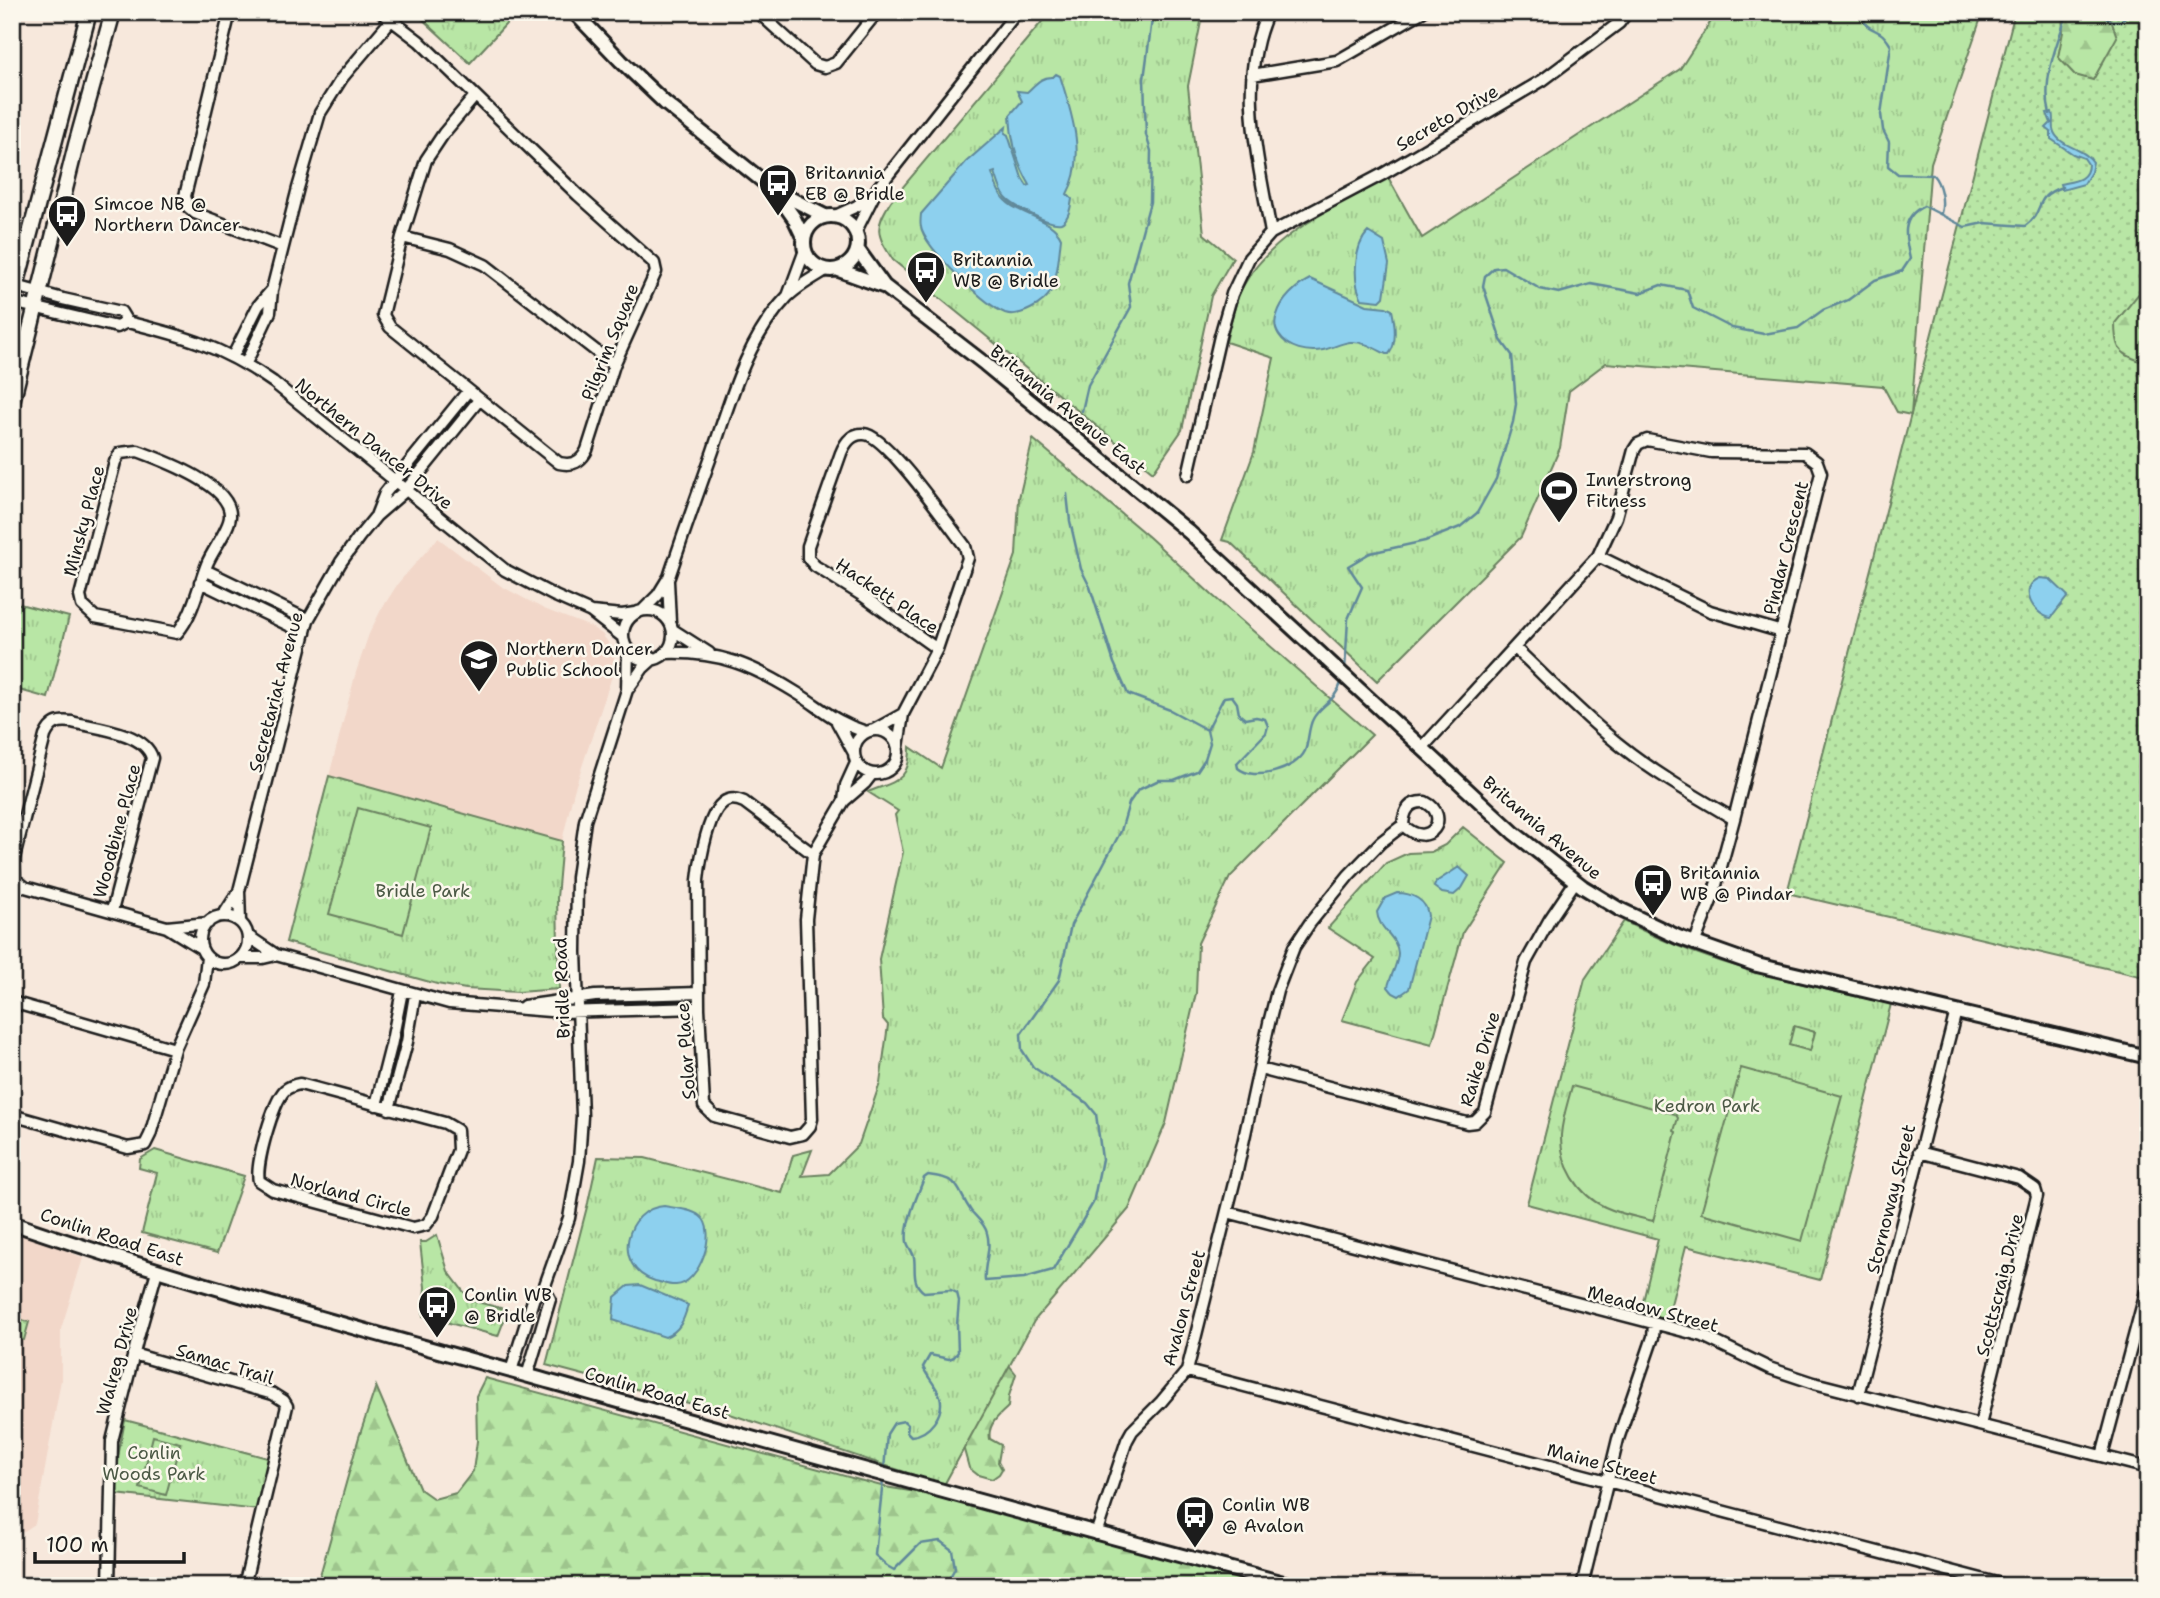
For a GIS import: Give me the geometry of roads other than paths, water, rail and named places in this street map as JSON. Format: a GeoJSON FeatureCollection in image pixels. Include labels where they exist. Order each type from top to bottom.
{"type":"FeatureCollection","features":[{"type":"Feature","properties":{"kind":"main road"},"geometry":{"type":"LineString","coordinates":[[12,402],[34,309],[28,289],[47,221],[41,186],[89,12]]}},
{"type":"Feature","properties":{"kind":"main road"},"geometry":{"type":"LineString","coordinates":[[12,301],[28,289],[113,12]]}},
{"type":"Feature","properties":{"kind":"street"},"geometry":{"type":"LineString","coordinates":[[230,12],[185,197],[188,207],[195,214],[283,247]]}},
{"type":"Feature","properties":{"kind":"street"},"geometry":{"type":"LineString","coordinates":[[381,12],[419,41],[475,96]]}},
{"type":"Feature","properties":{"kind":"street"},"geometry":{"type":"LineString","coordinates":[[574,12],[665,103],[774,190],[830,216],[848,221],[856,231]]}},
{"type":"Feature","properties":{"kind":"street"},"geometry":{"type":"LineString","coordinates":[[758,12],[815,64],[825,67],[836,63],[877,12]]}},
{"type":"Feature","properties":{"kind":"street"},"geometry":{"type":"LineString","coordinates":[[788,297],[813,222],[858,206],[877,189],[1017,12]]}},
{"type":"Feature","properties":{"kind":"street"},"geometry":{"type":"LineString","coordinates":[[1188,475],[1232,294],[1248,258],[1271,233],[1255,137],[1252,75],[1261,27],[1268,12]]}},
{"type":"Feature","properties":{"kind":"street"},"geometry":{"type":"LineString","coordinates":[[1252,75],[1337,61],[1422,12]]}},
{"type":"Feature","properties":{"kind":"street","name":"Secreto Drive"},"geometry":{"type":"LineString","coordinates":[[1271,233],[1383,174],[1543,80],[1619,23],[1627,12]]}},
{"type":"Feature","properties":{"kind":"street"},"geometry":{"type":"LineString","coordinates":[[246,363],[270,312],[272,290],[320,113],[342,78],[392,19]]}},
{"type":"Feature","properties":{"kind":"street","name":"Pilgrim Square"},"geometry":{"type":"LineString","coordinates":[[475,96],[578,195],[654,263],[656,272],[614,365],[582,460],[567,465],[559,463],[385,322],[384,307],[402,237],[426,160],[444,133],[475,96]]}},
{"type":"Feature","properties":{"kind":"street"},"geometry":{"type":"LineString","coordinates":[[669,577],[667,601],[671,645],[665,653],[655,658],[641,658],[628,649],[623,637],[625,625],[658,595],[669,577],[742,371],[764,327],[788,297],[813,277],[852,261],[858,250],[856,231],[877,189]]}},
{"type":"Feature","properties":{"kind":"street"},"geometry":{"type":"LineString","coordinates":[[774,190],[794,218],[812,263],[833,270]]}},
{"type":"Feature","properties":{"kind":"street"},"geometry":{"type":"LineString","coordinates":[[402,237],[450,249],[485,265],[614,365]]}},
{"type":"Feature","properties":{"kind":"street","name":"Britannia Avenue East"},"geometry":{"type":"LineString","coordinates":[[858,250],[884,286],[985,364],[1161,508],[1227,566]]}},
{"type":"Feature","properties":{"kind":"street","name":"Britannia Avenue East"},"geometry":{"type":"LineString","coordinates":[[833,270],[884,286]]}},
{"type":"Feature","properties":{"kind":"street","name":"Northern Dancer Drive"},"geometry":{"type":"LineString","coordinates":[[28,289],[121,312],[127,322]]}},
{"type":"Feature","properties":{"kind":"street"},"geometry":{"type":"LineString","coordinates":[[233,356],[258,306],[272,290]]}},
{"type":"Feature","properties":{"kind":"street","name":"Northern Dancer Drive"},"geometry":{"type":"LineString","coordinates":[[12,301],[34,309],[117,327],[127,322],[188,337],[233,356],[273,382],[505,570],[542,590],[591,611],[622,615],[639,612]]}},
{"type":"Feature","properties":{"kind":"street","name":"Secretariat Avenue"},"geometry":{"type":"LineString","coordinates":[[376,516],[385,493],[468,391]]}},
{"type":"Feature","properties":{"kind":"street","name":"Secretariat Avenue"},"geometry":{"type":"LineString","coordinates":[[240,922],[239,891],[309,620],[341,562],[376,516],[406,490],[480,400]]}},
{"type":"Feature","properties":{"kind":"street","name":"Hackett Place"},"geometry":{"type":"LineString","coordinates":[[898,747],[903,715],[937,649],[967,566],[965,546],[895,458],[868,435],[857,435],[844,444],[808,546],[808,558],[814,566],[863,596],[937,649]]}},
{"type":"Feature","properties":{"kind":"street","name":"Pindar Crescent"},"geometry":{"type":"LineString","coordinates":[[1422,748],[1598,556],[1616,517],[1633,450],[1643,441],[1711,452],[1805,453],[1817,462],[1821,473],[1734,819],[1713,896],[1694,944]]}},
{"type":"Feature","properties":{"kind":"street","name":"Minsky Place"},"geometry":{"type":"LineString","coordinates":[[138,451],[180,467],[221,494],[229,505],[230,519],[205,570],[186,623],[177,633],[95,617],[82,605],[80,597],[115,463],[120,453],[138,451]]}},
{"type":"Feature","properties":{"kind":"street"},"geometry":{"type":"LineString","coordinates":[[1598,556],[1710,611],[1782,632]]}},
{"type":"Feature","properties":{"kind":"street","name":"Britannia Avenue"},"geometry":{"type":"LineString","coordinates":[[1227,566],[1514,833],[1575,882],[1619,909],[1694,944],[1768,967],[2148,1057]]}},
{"type":"Feature","properties":{"kind":"street"},"geometry":{"type":"LineString","coordinates":[[205,570],[309,620]]}},
{"type":"Feature","properties":{"kind":"street"},"geometry":{"type":"LineString","coordinates":[[200,582],[305,633]]}},
{"type":"Feature","properties":{"kind":"street","name":"Northern Dancer Drive"},"geometry":{"type":"LineString","coordinates":[[591,611],[623,637]]}},
{"type":"Feature","properties":{"kind":"street"},"geometry":{"type":"LineString","coordinates":[[639,612],[657,612],[671,626],[713,655]]}},
{"type":"Feature","properties":{"kind":"street"},"geometry":{"type":"LineString","coordinates":[[1515,648],[1622,748],[1734,819]]}},
{"type":"Feature","properties":{"kind":"street","name":"Bridle Road"},"geometry":{"type":"LineString","coordinates":[[511,1371],[534,1297],[544,1288],[569,1218],[579,1161],[582,1116],[576,914],[579,854],[594,791],[627,690],[628,649]]}},
{"type":"Feature","properties":{"kind":"street"},"geometry":{"type":"LineString","coordinates":[[665,653],[713,655],[737,662],[798,694],[837,721],[890,735],[898,747],[897,760],[893,767],[883,774],[872,774],[863,770],[837,721]]}},
{"type":"Feature","properties":{"kind":"street","name":"Bridle Road"},"geometry":{"type":"LineString","coordinates":[[627,690],[643,668],[655,658]]}},
{"type":"Feature","properties":{"kind":"street"},"geometry":{"type":"LineString","coordinates":[[855,758],[856,743],[870,731],[903,715]]}},
{"type":"Feature","properties":{"kind":"street","name":"Woodbine Place"},"geometry":{"type":"LineString","coordinates":[[112,911],[152,758],[150,750],[138,739],[63,720],[55,722],[45,736],[13,862],[15,879],[25,887],[167,927],[204,953]]}},
{"type":"Feature","properties":{"kind":"street","name":"Solar Place"},"geometry":{"type":"LineString","coordinates":[[844,801],[855,758]]}},
{"type":"Feature","properties":{"kind":"street","name":"Solar Place"},"geometry":{"type":"LineString","coordinates":[[813,854],[744,802],[736,799],[722,803],[713,818],[698,880],[698,993],[704,1105],[714,1116],[790,1137],[803,1134],[812,1119],[806,919],[813,854],[844,801],[872,774]]}},
{"type":"Feature","properties":{"kind":"street","name":"Avalon Street"},"geometry":{"type":"LineString","coordinates":[[1096,1534],[1132,1431],[1187,1371],[1227,1212],[1277,991],[1294,947],[1349,875],[1381,842],[1403,825]]}},
{"type":"Feature","properties":{"kind":"street","name":"Raike Drive"},"geometry":{"type":"LineString","coordinates":[[1260,1069],[1466,1123],[1480,1118],[1485,1112],[1526,962],[1575,882]]}},
{"type":"Feature","properties":{"kind":"street","name":"Secretariat Avenue"},"geometry":{"type":"LineString","coordinates":[[223,916],[239,891]]}},
{"type":"Feature","properties":{"kind":"street"},"geometry":{"type":"LineString","coordinates":[[204,984],[202,932],[208,923],[223,916],[240,922],[248,936],[276,955],[415,995],[473,1006],[562,1012],[699,1008]]}},
{"type":"Feature","properties":{"kind":"street","name":"Woodbine Place"},"geometry":{"type":"LineString","coordinates":[[167,927],[208,923]]}},
{"type":"Feature","properties":{"kind":"street"},"geometry":{"type":"LineString","coordinates":[[242,958],[248,936]]}},
{"type":"Feature","properties":{"kind":"street"},"geometry":{"type":"LineString","coordinates":[[204,953],[223,964]]}},
{"type":"Feature","properties":{"kind":"street"},"geometry":{"type":"LineString","coordinates":[[12,1115],[128,1148],[145,1145],[175,1049],[204,984],[223,964],[242,958],[276,955]]}},
{"type":"Feature","properties":{"kind":"street"},"geometry":{"type":"LineString","coordinates":[[376,1105],[402,991]]}},
{"type":"Feature","properties":{"kind":"street"},"geometry":{"type":"LineString","coordinates":[[513,1008],[578,998],[698,993]]}},
{"type":"Feature","properties":{"kind":"street"},"geometry":{"type":"LineString","coordinates":[[388,1109],[407,1042],[415,995]]}},
{"type":"Feature","properties":{"kind":"street"},"geometry":{"type":"LineString","coordinates":[[12,1002],[175,1049]]}},
{"type":"Feature","properties":{"kind":"street","name":"Stornoway Street"},"geometry":{"type":"LineString","coordinates":[[1858,1395],[1956,1012]]}},
{"type":"Feature","properties":{"kind":"street","name":"Norland Circle"},"geometry":{"type":"LineString","coordinates":[[300,1084],[388,1109],[445,1123],[457,1130],[458,1150],[433,1216],[426,1225],[413,1228],[273,1190],[259,1181],[258,1164],[278,1099],[292,1085],[300,1084]]}},
{"type":"Feature","properties":{"kind":"street","name":"Scottscraig Drive"},"geometry":{"type":"LineString","coordinates":[[1919,1152],[2019,1178],[2035,1189],[2037,1196],[1980,1425]]}},
{"type":"Feature","properties":{"kind":"street","name":"Meadow Street"},"geometry":{"type":"LineString","coordinates":[[1227,1212],[1703,1336],[1790,1376],[2148,1468]]}},
{"type":"Feature","properties":{"kind":"street","name":"Conlin Road East"},"geometry":{"type":"LineString","coordinates":[[12,1223],[157,1271],[527,1376],[1096,1534],[1295,1586]]}},
{"type":"Feature","properties":{"kind":"street","name":"Walreg Drive"},"geometry":{"type":"LineString","coordinates":[[109,1586],[111,1454],[157,1271]]}},
{"type":"Feature","properties":{"kind":"street"},"geometry":{"type":"LineString","coordinates":[[2102,1456],[2148,1283]]}},
{"type":"Feature","properties":{"kind":"street","name":"Bridle Road"},"geometry":{"type":"LineString","coordinates":[[527,1376],[550,1299],[544,1288]]}},
{"type":"Feature","properties":{"kind":"street"},"geometry":{"type":"LineString","coordinates":[[1581,1586],[1618,1439],[1653,1337],[1654,1325]]}},
{"type":"Feature","properties":{"kind":"street","name":"Samac Trail"},"geometry":{"type":"LineString","coordinates":[[134,1354],[273,1394],[287,1406],[244,1586]]}},
{"type":"Feature","properties":{"kind":"street","name":"Maine Street"},"geometry":{"type":"LineString","coordinates":[[1187,1371],[2008,1586]]}},
{"type":"Feature","properties":{"kind":"water"},"geometry":{"type":"Polygon","coordinates":[[[1056,74],[1060,76],[1076,136],[1076,166],[1067,194],[1072,199],[1071,205],[1068,216],[1061,223],[1041,219],[1006,198],[995,172],[992,173],[998,189],[1009,204],[1050,225],[1061,238],[1058,265],[1048,296],[1024,312],[1005,313],[973,290],[938,255],[923,232],[921,214],[966,162],[1006,127],[1005,133],[1022,178],[1027,186],[1030,185],[1016,152],[1010,115],[1022,101],[1017,91],[1027,92],[1042,79],[1056,74]]]}},
{"type":"Feature","properties":{"kind":"water"},"geometry":{"type":"Polygon","coordinates":[[[2052,112],[2053,129],[2060,140],[2084,153],[2093,162],[2084,184],[2062,190],[2060,184],[2083,177],[2088,164],[2084,158],[2051,139],[2051,132],[2046,128],[2051,123],[2047,113],[2052,112]]]}},
{"type":"Feature","properties":{"kind":"water"},"geometry":{"type":"Polygon","coordinates":[[[1368,232],[1384,242],[1389,264],[1384,297],[1380,301],[1362,299],[1357,283],[1357,255],[1368,232]]]}},
{"type":"Feature","properties":{"kind":"water"},"geometry":{"type":"Polygon","coordinates":[[[1310,279],[1367,305],[1392,310],[1395,339],[1389,354],[1355,342],[1311,351],[1293,347],[1283,340],[1275,325],[1279,309],[1290,294],[1310,279]]]}},
{"type":"Feature","properties":{"kind":"water"},"geometry":{"type":"Polygon","coordinates":[[[2040,578],[2050,579],[2068,596],[2051,618],[2038,612],[2030,600],[2029,588],[2040,578]]]}},
{"type":"Feature","properties":{"kind":"water"},"geometry":{"type":"Polygon","coordinates":[[[1459,867],[1469,876],[1454,895],[1442,893],[1434,887],[1436,882],[1459,867]]]}},
{"type":"Feature","properties":{"kind":"water"},"geometry":{"type":"Polygon","coordinates":[[[1397,893],[1418,898],[1425,906],[1428,916],[1409,989],[1399,996],[1388,987],[1397,962],[1397,947],[1378,918],[1377,912],[1385,898],[1397,893]]]}},
{"type":"Feature","properties":{"kind":"water"},"geometry":{"type":"Polygon","coordinates":[[[664,1206],[683,1209],[700,1216],[708,1233],[699,1267],[684,1283],[676,1285],[655,1281],[641,1274],[632,1264],[628,1252],[628,1239],[640,1217],[651,1209],[664,1206]]]}},
{"type":"Feature","properties":{"kind":"water"},"geometry":{"type":"Polygon","coordinates":[[[640,1285],[688,1305],[681,1324],[670,1335],[665,1337],[613,1320],[615,1297],[628,1286],[640,1285]]]}},
{"type":"Feature","properties":{"kind":"waterway"},"geometry":{"type":"LineString","coordinates":[[1082,411],[1088,385],[1131,307],[1128,283],[1150,202],[1151,151],[1146,135],[1144,79],[1153,12]]}},
{"type":"Feature","properties":{"kind":"waterway"},"geometry":{"type":"LineString","coordinates":[[1864,12],[1867,26],[1883,36],[1891,46],[1881,114],[1883,130],[1889,142],[1888,166],[1898,174],[1933,175],[1941,193],[1941,213]]}},
{"type":"Feature","properties":{"kind":"waterway"},"geometry":{"type":"LineString","coordinates":[[2050,114],[2047,88],[2049,75],[2068,12]]}},
{"type":"Feature","properties":{"kind":"waterway"},"geometry":{"type":"LineString","coordinates":[[2094,12],[2112,21],[2121,21],[2127,15],[2137,12]]}},
{"type":"Feature","properties":{"kind":"waterway"},"geometry":{"type":"LineString","coordinates":[[1345,670],[1348,619],[1362,587],[1348,566],[1370,553],[1425,541],[1460,527],[1477,513],[1496,479],[1516,404],[1512,355],[1501,340],[1483,286],[1485,276],[1494,268],[1503,267],[1540,289],[1559,293],[1591,284],[1640,293],[1661,285],[1687,290],[1693,308],[1732,328],[1764,334],[1798,328],[1823,310],[1848,300],[1875,280],[1902,271],[1910,259],[1906,236],[1908,222],[1911,216],[1924,206],[1965,227],[1984,223],[2025,226],[2047,195],[2062,187]]}},
{"type":"Feature","properties":{"kind":"waterway"},"geometry":{"type":"LineString","coordinates":[[1067,494],[1081,569],[1090,587],[1114,663],[1128,694],[1170,710],[1207,730]]}},
{"type":"Feature","properties":{"kind":"waterway"},"geometry":{"type":"LineString","coordinates":[[884,1470],[887,1434],[894,1423],[904,1421],[908,1425],[907,1432],[911,1436],[918,1435],[929,1428],[938,1416],[940,1396],[923,1367],[930,1355],[949,1359],[958,1352],[957,1293],[951,1290],[924,1292],[917,1285],[914,1257],[907,1242],[909,1218],[924,1178],[928,1175],[953,1182],[971,1211],[985,1227],[989,1245],[985,1281],[1024,1278],[1053,1270],[1093,1203],[1102,1159],[1096,1114],[1087,1103],[1033,1067],[1022,1050],[1021,1034],[1059,980],[1071,925],[1121,831],[1129,803],[1138,790],[1159,780],[1174,780],[1197,771],[1205,759],[1210,743],[1207,730],[1224,697],[1232,696],[1237,703],[1239,714],[1245,719],[1265,719],[1268,726],[1266,733],[1237,763],[1238,768],[1245,772],[1264,774],[1293,764],[1305,751],[1313,719],[1336,693],[1342,680]]}},
{"type":"Feature","properties":{"kind":"waterway"},"geometry":{"type":"LineString","coordinates":[[883,1480],[875,1555],[894,1570],[920,1544],[940,1541],[952,1550],[955,1568],[945,1586]]}},
{"type":"Feature","properties":{"kind":"place","name":"Britannia EB @ Bridle"},"geometry":{"type":"Point","coordinates":[778,217]}},
{"type":"Feature","properties":{"kind":"place","name":"Simcoe NB @ Northern Dancer"},"geometry":{"type":"Point","coordinates":[67,248]}},
{"type":"Feature","properties":{"kind":"place","name":"Britannia WB @ Bridle"},"geometry":{"type":"Point","coordinates":[926,304]}},
{"type":"Feature","properties":{"kind":"place","name":"Innerstrong Fitness"},"geometry":{"type":"Point","coordinates":[1559,524]}},
{"type":"Feature","properties":{"kind":"place","name":"Northern Dancer Public School"},"geometry":{"type":"Point","coordinates":[479,693]}},
{"type":"Feature","properties":{"kind":"place","name":"Britannia WB @ Pindar"},"geometry":{"type":"Point","coordinates":[1653,917]}},
{"type":"Feature","properties":{"kind":"place","name":"Conlin WB @ Bridle"},"geometry":{"type":"Point","coordinates":[437,1339]}},
{"type":"Feature","properties":{"kind":"place","name":"Conlin WB @ Avalon"},"geometry":{"type":"Point","coordinates":[1195,1549]}},
{"type":"Feature","properties":{"kind":"park label","name":"Bridle Park"},"geometry":{"type":"Point","coordinates":[423,891]}},
{"type":"Feature","properties":{"kind":"park label","name":"Kedron Park"},"geometry":{"type":"Point","coordinates":[1707,1106]}},
{"type":"Feature","properties":{"kind":"park label","name":"Conlin Woods Park"},"geometry":{"type":"Point","coordinates":[154,1463]}}]}
